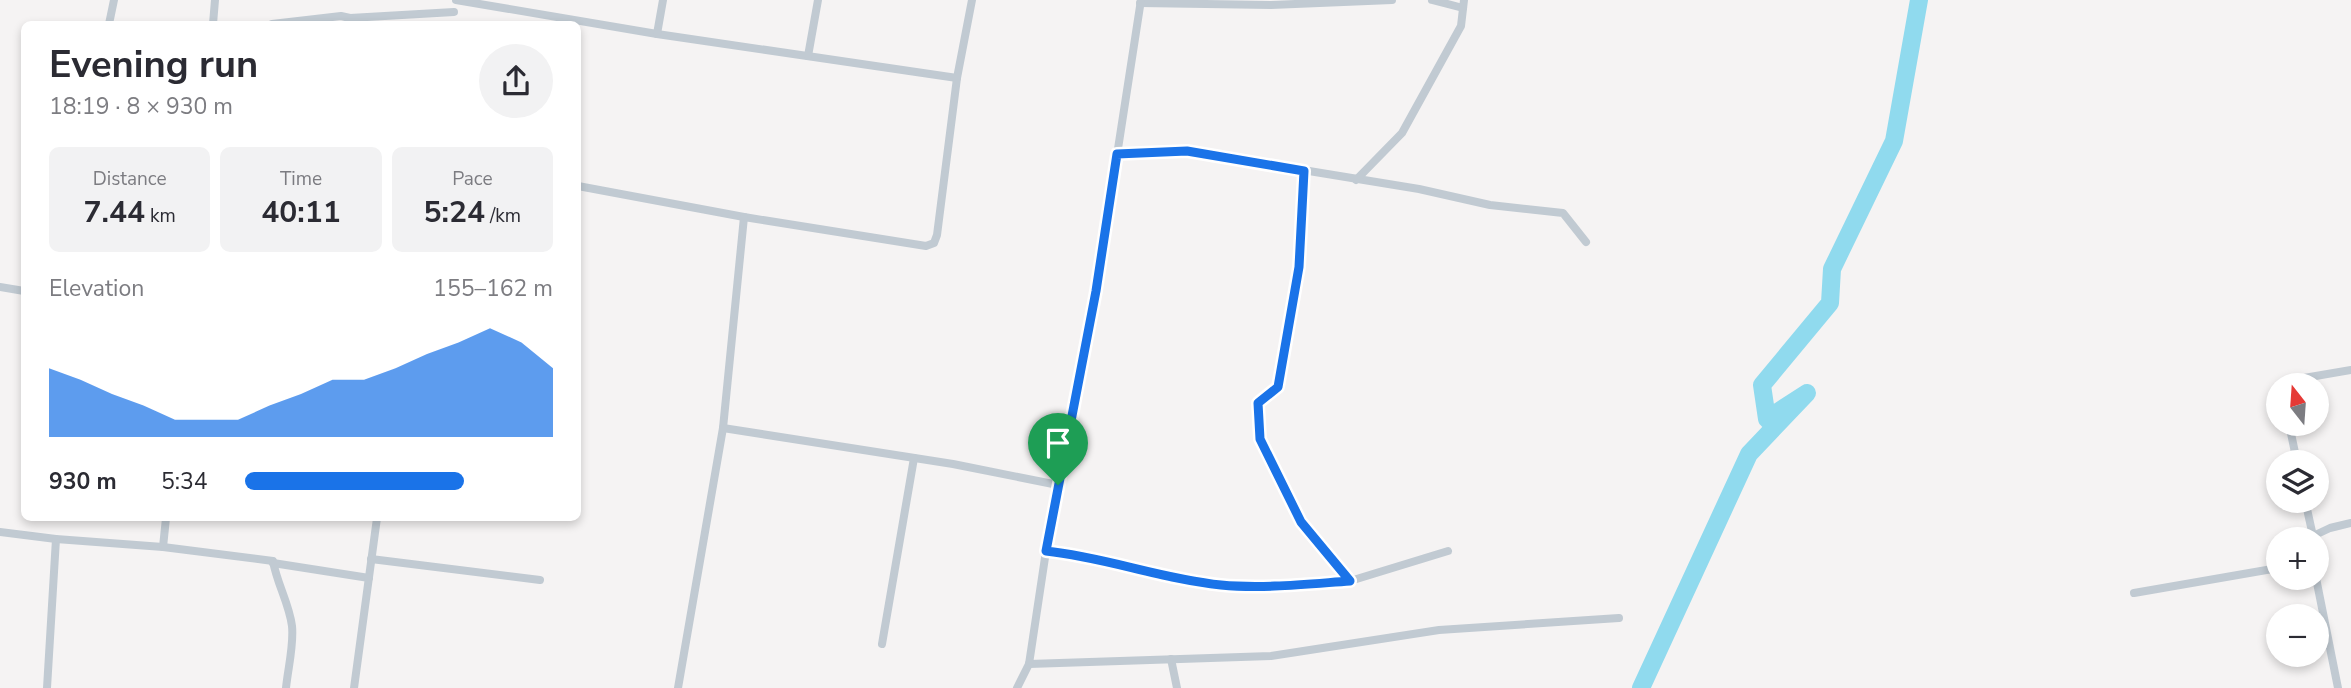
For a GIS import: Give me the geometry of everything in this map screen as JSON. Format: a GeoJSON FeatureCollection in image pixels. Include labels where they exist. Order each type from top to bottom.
{"type":"FeatureCollection","features":[{"type":"Feature","properties":{"kind":"street"},"geometry":{"type":"LineString","coordinates":[[110,21],[114,0]]}},
{"type":"Feature","properties":{"kind":"street"},"geometry":{"type":"LineString","coordinates":[[214,21],[215,0]]}},
{"type":"Feature","properties":{"kind":"street"},"geometry":{"type":"LineString","coordinates":[[452,21],[456,0],[580,21]]}},
{"type":"Feature","properties":{"kind":"street"},"geometry":{"type":"LineString","coordinates":[[657,34],[663,0]]}},
{"type":"Feature","properties":{"kind":"street"},"geometry":{"type":"LineString","coordinates":[[808,55],[818,0]]}},
{"type":"Feature","properties":{"kind":"street"},"geometry":{"type":"LineString","coordinates":[[581,187],[744,217],[926,246],[934,243],[957,78],[972,0]]}},
{"type":"Feature","properties":{"kind":"street"},"geometry":{"type":"LineString","coordinates":[[1017,688],[1029,664],[1046,551],[1096,291],[1141,1],[1271,5],[1392,0]]}},
{"type":"Feature","properties":{"kind":"street"},"geometry":{"type":"LineString","coordinates":[[1356,180],[1402,133],[1461,26],[1464,4],[1432,0]]}},
{"type":"Feature","properties":{"kind":"street"},"geometry":{"type":"LineString","coordinates":[[298,21],[454,12]]}},
{"type":"Feature","properties":{"kind":"street"},"geometry":{"type":"LineString","coordinates":[[350,18],[354,21]]}},
{"type":"Feature","properties":{"kind":"street"},"geometry":{"type":"LineString","coordinates":[[581,21],[957,78]]}},
{"type":"Feature","properties":{"kind":"street"},"geometry":{"type":"LineString","coordinates":[[1117,154],[1187,151],[1419,189],[1490,205],[1563,213],[1586,242]]}},
{"type":"Feature","properties":{"kind":"street"},"geometry":{"type":"LineString","coordinates":[[1304,171],[1299,267],[1278,387],[1258,403],[1260,439],[1301,522],[1350,581]]}},
{"type":"Feature","properties":{"kind":"street"},"geometry":{"type":"LineString","coordinates":[[678,688],[723,428],[744,217]]}},
{"type":"Feature","properties":{"kind":"street"},"geometry":{"type":"LineString","coordinates":[[0,287],[21,290]]}},
{"type":"Feature","properties":{"kind":"street"},"geometry":{"type":"LineString","coordinates":[[2329,374],[2351,370]]}},
{"type":"Feature","properties":{"kind":"street"},"geometry":{"type":"LineString","coordinates":[[723,428],[914,458],[1058,485]]}},
{"type":"Feature","properties":{"kind":"street"},"geometry":{"type":"LineString","coordinates":[[882,644],[914,458]]}},
{"type":"Feature","properties":{"kind":"street"},"geometry":{"type":"LineString","coordinates":[[163,547],[166,521]]}},
{"type":"Feature","properties":{"kind":"street"},"geometry":{"type":"LineString","coordinates":[[354,688],[377,521]]}},
{"type":"Feature","properties":{"kind":"street"},"geometry":{"type":"LineString","coordinates":[[2329,529],[2351,523]]}},
{"type":"Feature","properties":{"kind":"street"},"geometry":{"type":"LineString","coordinates":[[0,532],[163,547],[273,561],[276,579],[287,603],[292,629],[286,688]]}},
{"type":"Feature","properties":{"kind":"street"},"geometry":{"type":"LineString","coordinates":[[47,688],[56,539]]}},
{"type":"Feature","properties":{"kind":"street"},"geometry":{"type":"LineString","coordinates":[[1046,551],[1072,554],[1174,578],[1223,585],[1350,581],[1448,551]]}},
{"type":"Feature","properties":{"kind":"street"},"geometry":{"type":"LineString","coordinates":[[372,559],[540,580]]}},
{"type":"Feature","properties":{"kind":"street"},"geometry":{"type":"LineString","coordinates":[[273,564],[369,578]]}},
{"type":"Feature","properties":{"kind":"street"},"geometry":{"type":"LineString","coordinates":[[2134,593],[2266,570]]}},
{"type":"Feature","properties":{"kind":"street"},"geometry":{"type":"LineString","coordinates":[[2318,590],[2338,688]]}},
{"type":"Feature","properties":{"kind":"street"},"geometry":{"type":"LineString","coordinates":[[1029,664],[1271,656],[1439,630],[1619,618]]}},
{"type":"Feature","properties":{"kind":"street"},"geometry":{"type":"LineString","coordinates":[[1171,659],[1177,688]]}},
{"type":"Feature","properties":{"kind":"waterway"},"geometry":{"type":"LineString","coordinates":[[1641,688],[1749,454],[1807,393],[1767,419],[1762,385],[1830,303],[1832,269],[1894,141],[1919,0]]}},
{"type":"Feature","properties":{"kind":"route"},"geometry":{"type":"LineString","coordinates":[[1187,151],[1304,171],[1299,267],[1278,387],[1258,403],[1260,439],[1301,522],[1350,581],[1223,585],[1174,578],[1072,554],[1046,551],[1058,485],[1096,291],[1117,154],[1187,151]]}}]}
